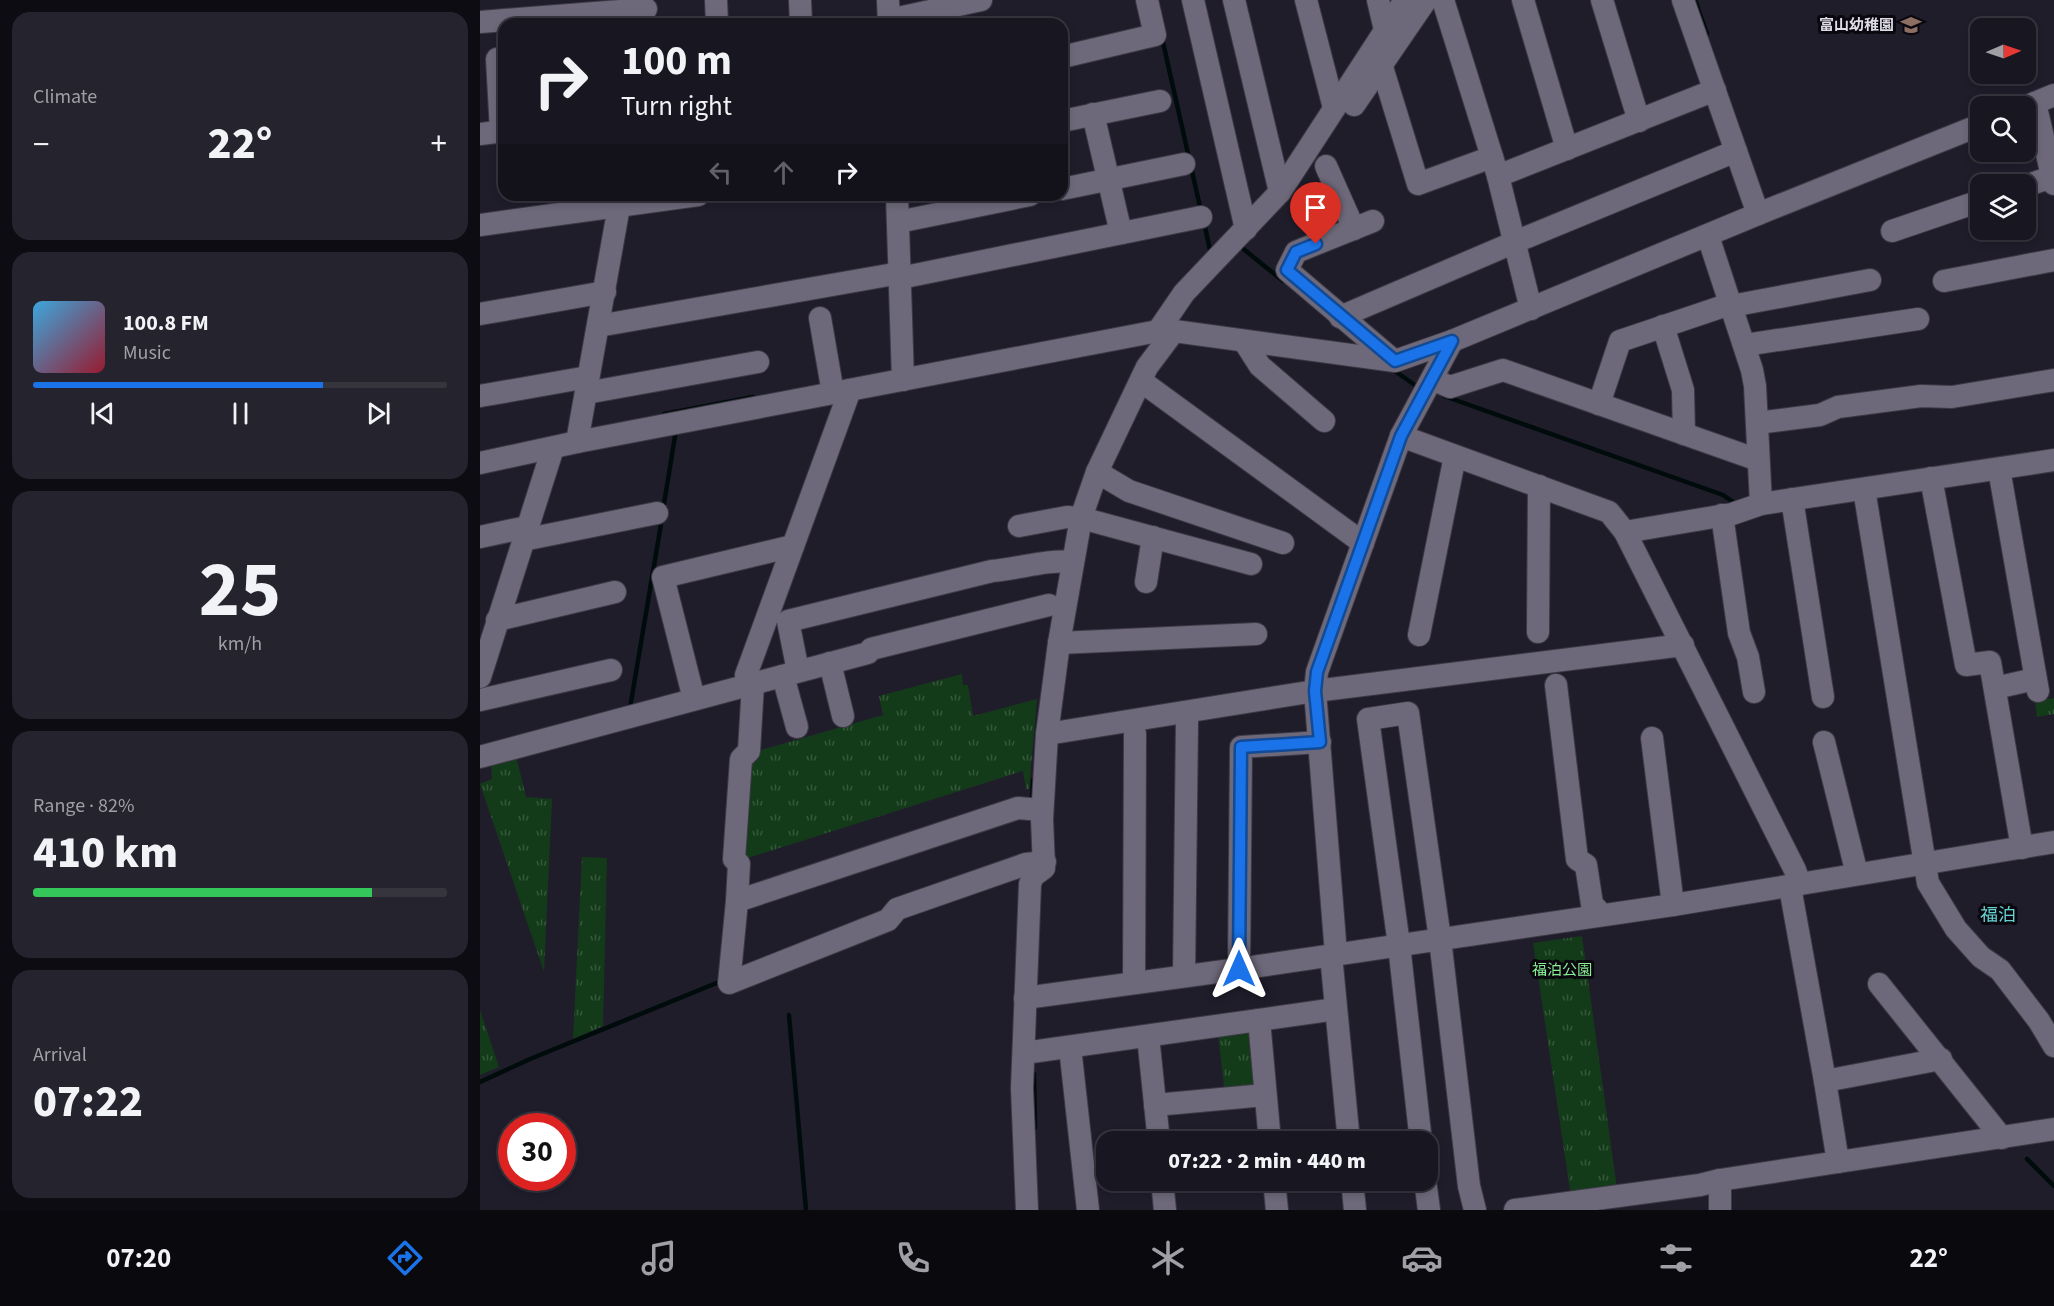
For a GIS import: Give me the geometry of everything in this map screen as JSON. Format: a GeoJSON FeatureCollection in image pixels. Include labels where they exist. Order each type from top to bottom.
{"type":"FeatureCollection","features":[{"type":"Feature","properties":{"kind":"street"},"geometry":{"type":"LineString","coordinates":[[716,0],[717,18]]}},
{"type":"Feature","properties":{"kind":"street"},"geometry":{"type":"LineString","coordinates":[[800,0],[801,18]]}},
{"type":"Feature","properties":{"kind":"street"},"geometry":{"type":"LineString","coordinates":[[888,15],[981,0]]}},
{"type":"Feature","properties":{"kind":"street"},"geometry":{"type":"LineString","coordinates":[[1068,56],[1155,35],[1147,0]]}},
{"type":"Feature","properties":{"kind":"street"},"geometry":{"type":"LineString","coordinates":[[1193,0],[1246,229]]}},
{"type":"Feature","properties":{"kind":"street"},"geometry":{"type":"LineString","coordinates":[[1234,0],[1280,192]]}},
{"type":"Feature","properties":{"kind":"street"},"geometry":{"type":"LineString","coordinates":[[1306,0],[1344,107]]}},
{"type":"Feature","properties":{"kind":"street"},"geometry":{"type":"LineString","coordinates":[[1378,0],[1391,34]]}},
{"type":"Feature","properties":{"kind":"street"},"geometry":{"type":"LineString","coordinates":[[1027,1210],[1022,1088],[1030,1053],[1030,884],[1034,876],[1044,868],[1045,862],[1034,809],[1047,734],[1067,562],[1075,518],[1185,293],[1280,192],[1344,107],[1381,64],[1405,0]]}},
{"type":"Feature","properties":{"kind":"street"},"geometry":{"type":"LineString","coordinates":[[1344,107],[1391,34],[1426,0]]}},
{"type":"Feature","properties":{"kind":"street"},"geometry":{"type":"LineString","coordinates":[[1443,0],[1495,166],[1531,309]]}},
{"type":"Feature","properties":{"kind":"street"},"geometry":{"type":"LineString","coordinates":[[1523,0],[1567,149]]}},
{"type":"Feature","properties":{"kind":"street"},"geometry":{"type":"LineString","coordinates":[[1602,0],[1639,120]]}},
{"type":"Feature","properties":{"kind":"street"},"geometry":{"type":"LineString","coordinates":[[1683,0],[1758,214]]}},
{"type":"Feature","properties":{"kind":"street"},"geometry":{"type":"LineString","coordinates":[[540,18],[646,11]]}},
{"type":"Feature","properties":{"kind":"street"},"geometry":{"type":"LineString","coordinates":[[480,22],[498,21]]}},
{"type":"Feature","properties":{"kind":"street"},"geometry":{"type":"LineString","coordinates":[[494,60],[495,132]]}},
{"type":"Feature","properties":{"kind":"street"},"geometry":{"type":"LineString","coordinates":[[1381,64],[1418,184],[1567,149],[1715,90]]}},
{"type":"Feature","properties":{"kind":"street"},"geometry":{"type":"LineString","coordinates":[[1068,120],[1160,101]]}},
{"type":"Feature","properties":{"kind":"street"},"geometry":{"type":"LineString","coordinates":[[2036,184],[2053,180],[2038,102]]}},
{"type":"Feature","properties":{"kind":"street"},"geometry":{"type":"LineString","coordinates":[[1093,114],[1121,234]]}},
{"type":"Feature","properties":{"kind":"street"},"geometry":{"type":"LineString","coordinates":[[480,463],[553,448],[578,436],[903,374],[1166,331],[1395,361],[1452,341],[1970,129]]}},
{"type":"Feature","properties":{"kind":"street"},"geometry":{"type":"LineString","coordinates":[[1340,317],[1736,151]]}},
{"type":"Feature","properties":{"kind":"street"},"geometry":{"type":"LineString","coordinates":[[1068,188],[1184,164]]}},
{"type":"Feature","properties":{"kind":"street"},"geometry":{"type":"LineString","coordinates":[[1326,166],[1363,225],[1296,252],[1287,270],[1395,361]]}},
{"type":"Feature","properties":{"kind":"street"},"geometry":{"type":"LineString","coordinates":[[480,225],[620,201],[578,436]]}},
{"type":"Feature","properties":{"kind":"street"},"geometry":{"type":"LineString","coordinates":[[897,201],[903,374]]}},
{"type":"Feature","properties":{"kind":"street"},"geometry":{"type":"LineString","coordinates":[[898,222],[1001,201]]}},
{"type":"Feature","properties":{"kind":"street"},"geometry":{"type":"LineString","coordinates":[[1892,231],[1970,204]]}},
{"type":"Feature","properties":{"kind":"street"},"geometry":{"type":"LineString","coordinates":[[598,326],[900,276],[1201,217]]}},
{"type":"Feature","properties":{"kind":"street"},"geometry":{"type":"LineString","coordinates":[[1708,236],[1750,345],[1762,423],[1758,460],[1741,510],[1739,633],[1748,657],[1754,692]]}},
{"type":"Feature","properties":{"kind":"street"},"geometry":{"type":"LineString","coordinates":[[1944,281],[2054,260]]}},
{"type":"Feature","properties":{"kind":"street"},"geometry":{"type":"LineString","coordinates":[[1599,404],[1620,341],[1735,305],[1870,280]]}},
{"type":"Feature","properties":{"kind":"street"},"geometry":{"type":"LineString","coordinates":[[480,314],[605,292]]}},
{"type":"Feature","properties":{"kind":"street"},"geometry":{"type":"LineString","coordinates":[[820,318],[837,387],[793,546],[748,681],[749,751],[741,759],[734,859],[739,864],[729,983],[888,920],[897,909],[1026,864],[1045,862]]}},
{"type":"Feature","properties":{"kind":"street"},"geometry":{"type":"LineString","coordinates":[[1750,345],[1918,320]]}},
{"type":"Feature","properties":{"kind":"street"},"geometry":{"type":"LineString","coordinates":[[1663,326],[1683,390],[1684,434]]}},
{"type":"Feature","properties":{"kind":"street"},"geometry":{"type":"LineString","coordinates":[[1244,340],[1260,366],[1324,421]]}},
{"type":"Feature","properties":{"kind":"street"},"geometry":{"type":"LineString","coordinates":[[1348,1131],[1336,1009],[1315,691],[1317,672],[1401,436],[1452,341]]}},
{"type":"Feature","properties":{"kind":"street"},"geometry":{"type":"LineString","coordinates":[[480,396],[587,385],[758,362]]}},
{"type":"Feature","properties":{"kind":"street"},"geometry":{"type":"LineString","coordinates":[[1427,387],[1450,387],[1503,370],[1758,460]]}},
{"type":"Feature","properties":{"kind":"street"},"geometry":{"type":"LineString","coordinates":[[1762,423],[1820,415],[1838,407],[1921,396],[1952,397],[2054,380]]}},
{"type":"Feature","properties":{"kind":"street"},"geometry":{"type":"LineString","coordinates":[[1141,381],[1363,543]]}},
{"type":"Feature","properties":{"kind":"street"},"geometry":{"type":"LineString","coordinates":[[1401,436],[1609,512],[1624,532],[1796,870],[1793,892],[1838,1162]]}},
{"type":"Feature","properties":{"kind":"street"},"geometry":{"type":"LineString","coordinates":[[480,677],[492,614],[553,448]]}},
{"type":"Feature","properties":{"kind":"street"},"geometry":{"type":"LineString","coordinates":[[1419,634],[1455,456]]}},
{"type":"Feature","properties":{"kind":"street"},"geometry":{"type":"LineString","coordinates":[[1624,532],[1741,510],[1999,474],[2054,460]]}},
{"type":"Feature","properties":{"kind":"street"},"geometry":{"type":"LineString","coordinates":[[1097,472],[1129,491],[1283,543]]}},
{"type":"Feature","properties":{"kind":"street"},"geometry":{"type":"LineString","coordinates":[[1995,688],[2036,685],[1999,474]]}},
{"type":"Feature","properties":{"kind":"street"},"geometry":{"type":"LineString","coordinates":[[1933,484],[1966,665],[1990,662],[2022,848]]}},
{"type":"Feature","properties":{"kind":"street"},"geometry":{"type":"LineString","coordinates":[[1538,632],[1539,486]]}},
{"type":"Feature","properties":{"kind":"street"},"geometry":{"type":"LineString","coordinates":[[1865,493],[1925,869],[1935,898],[1951,922],[1981,957],[2000,970],[2039,1021],[2054,1046]]}},
{"type":"Feature","properties":{"kind":"street"},"geometry":{"type":"LineString","coordinates":[[1793,504],[1823,697]]}},
{"type":"Feature","properties":{"kind":"street"},"geometry":{"type":"LineString","coordinates":[[480,537],[657,513]]}},
{"type":"Feature","properties":{"kind":"street"},"geometry":{"type":"LineString","coordinates":[[1019,526],[1075,518],[1251,564]]}},
{"type":"Feature","properties":{"kind":"street"},"geometry":{"type":"LineString","coordinates":[[1146,582],[1153,537]]}},
{"type":"Feature","properties":{"kind":"street"},"geometry":{"type":"LineString","coordinates":[[693,692],[663,577],[793,546]]}},
{"type":"Feature","properties":{"kind":"street"},"geometry":{"type":"LineString","coordinates":[[797,727],[794,668],[788,621],[992,571],[1067,562]]}},
{"type":"Feature","properties":{"kind":"street"},"geometry":{"type":"LineString","coordinates":[[492,614],[615,592]]}},
{"type":"Feature","properties":{"kind":"street"},"geometry":{"type":"LineString","coordinates":[[480,758],[693,692],[748,681],[794,668],[830,663],[868,653],[871,649],[1049,605]]}},
{"type":"Feature","properties":{"kind":"street"},"geometry":{"type":"LineString","coordinates":[[1059,643],[1256,634]]}},
{"type":"Feature","properties":{"kind":"street"},"geometry":{"type":"LineString","coordinates":[[1047,734],[1147,716],[1315,691],[1683,645]]}},
{"type":"Feature","properties":{"kind":"street"},"geometry":{"type":"LineString","coordinates":[[830,663],[843,716]]}},
{"type":"Feature","properties":{"kind":"street"},"geometry":{"type":"LineString","coordinates":[[480,700],[611,670]]}},
{"type":"Feature","properties":{"kind":"street"},"geometry":{"type":"LineString","coordinates":[[1556,685],[1577,859],[1586,865],[1592,904],[1602,915]]}},
{"type":"Feature","properties":{"kind":"street"},"geometry":{"type":"LineString","coordinates":[[1420,1131],[1400,951],[1368,719],[1408,713],[1457,1067],[1469,1186],[1475,1210]]}},
{"type":"Feature","properties":{"kind":"street"},"geometry":{"type":"LineString","coordinates":[[1184,976],[1187,721]]}},
{"type":"Feature","properties":{"kind":"street"},"geometry":{"type":"LineString","coordinates":[[1134,983],[1135,734]]}},
{"type":"Feature","properties":{"kind":"street"},"geometry":{"type":"LineString","coordinates":[[1652,738],[1673,905]]}},
{"type":"Feature","properties":{"kind":"street"},"geometry":{"type":"LineString","coordinates":[[1239,969],[1241,747],[1320,742]]}},
{"type":"Feature","properties":{"kind":"street"},"geometry":{"type":"LineString","coordinates":[[1824,742],[1857,874]]}},
{"type":"Feature","properties":{"kind":"street"},"geometry":{"type":"LineString","coordinates":[[737,901],[1034,809]]}},
{"type":"Feature","properties":{"kind":"street"},"geometry":{"type":"LineString","coordinates":[[1730,911],[1857,874],[1925,869],[2054,842]]}},
{"type":"Feature","properties":{"kind":"street"},"geometry":{"type":"LineString","coordinates":[[1031,997],[1239,969],[1400,951],[1602,915],[1793,892]]}},
{"type":"Feature","properties":{"kind":"street"},"geometry":{"type":"LineString","coordinates":[[1879,984],[2002,1138]]}},
{"type":"Feature","properties":{"kind":"street"},"geometry":{"type":"LineString","coordinates":[[1030,1053],[1336,1009]]}},
{"type":"Feature","properties":{"kind":"street"},"geometry":{"type":"LineString","coordinates":[[1259,1020],[1268,1131]]}},
{"type":"Feature","properties":{"kind":"street"},"geometry":{"type":"LineString","coordinates":[[1148,1036],[1158,1131]]}},
{"type":"Feature","properties":{"kind":"street"},"geometry":{"type":"LineString","coordinates":[[1070,1047],[1088,1210]]}},
{"type":"Feature","properties":{"kind":"street"},"geometry":{"type":"LineString","coordinates":[[1825,1080],[1941,1059]]}},
{"type":"Feature","properties":{"kind":"street"},"geometry":{"type":"LineString","coordinates":[[1155,1105],[1265,1095]]}},
{"type":"Feature","properties":{"kind":"street"},"geometry":{"type":"LineString","coordinates":[[1515,1210],[1700,1185],[1720,1192],[1838,1162],[2054,1129]]}},
{"type":"Feature","properties":{"kind":"street"},"geometry":{"type":"LineString","coordinates":[[1163,1191],[1165,1210]]}},
{"type":"Feature","properties":{"kind":"street"},"geometry":{"type":"LineString","coordinates":[[1275,1191],[1277,1210]]}},
{"type":"Feature","properties":{"kind":"street"},"geometry":{"type":"LineString","coordinates":[[1353,1191],[1355,1210]]}},
{"type":"Feature","properties":{"kind":"street"},"geometry":{"type":"LineString","coordinates":[[1426,1191],[1429,1210]]}},
{"type":"Feature","properties":{"kind":"green space"},"geometry":{"type":"Polygon","coordinates":[[[962,674],[963,685],[968,685],[973,716],[1037,699],[1029,789],[1026,789],[1023,771],[738,861],[747,754],[883,715],[879,696],[962,674]]]}},
{"type":"Feature","properties":{"kind":"green space"},"geometry":{"type":"Polygon","coordinates":[[[2054,698],[2054,714],[2037,717],[2035,701],[2054,698]]]}},
{"type":"Feature","properties":{"kind":"green space"},"geometry":{"type":"Polygon","coordinates":[[[516,756],[526,797],[552,799],[544,972],[480,784],[492,779],[491,763],[516,756]]]}},
{"type":"Feature","properties":{"kind":"green space"},"geometry":{"type":"Polygon","coordinates":[[[582,857],[607,858],[603,1026],[573,1039],[582,857]]]}},
{"type":"Feature","properties":{"kind":"green space","name":"福泊公園"},"geometry":{"type":"Polygon","coordinates":[[[1582,936],[1617,1189],[1571,1196],[1533,943],[1582,936]]]}},
{"type":"Feature","properties":{"kind":"green space"},"geometry":{"type":"Polygon","coordinates":[[[480,1010],[499,1067],[480,1075],[480,1010]]]}},
{"type":"Feature","properties":{"kind":"green space"},"geometry":{"type":"Polygon","coordinates":[[[1242,1030],[1253,1038],[1257,1087],[1225,1094],[1218,1034],[1242,1030]]]}},
{"type":"Feature","properties":{"kind":"waterway"},"geometry":{"type":"LineString","coordinates":[[1695,0],[1707,34]]}},
{"type":"Feature","properties":{"kind":"waterway"},"geometry":{"type":"LineString","coordinates":[[1162,38],[1189,158]]}},
{"type":"Feature","properties":{"kind":"waterway"},"geometry":{"type":"LineString","coordinates":[[1191,167],[1201,211]]}},
{"type":"Feature","properties":{"kind":"waterway"},"geometry":{"type":"LineString","coordinates":[[1204,222],[1211,255]]}},
{"type":"Feature","properties":{"kind":"waterway"},"geometry":{"type":"LineString","coordinates":[[1241,247],[1283,281]]}},
{"type":"Feature","properties":{"kind":"waterway"},"geometry":{"type":"LineString","coordinates":[[1392,369],[1419,388]]}},
{"type":"Feature","properties":{"kind":"waterway"},"geometry":{"type":"LineString","coordinates":[[1444,396],[1723,495],[1736,504]]}},
{"type":"Feature","properties":{"kind":"waterway"},"geometry":{"type":"LineString","coordinates":[[664,414],[753,397]]}},
{"type":"Feature","properties":{"kind":"waterway"},"geometry":{"type":"LineString","coordinates":[[663,510],[676,430]]}},
{"type":"Feature","properties":{"kind":"waterway"},"geometry":{"type":"LineString","coordinates":[[630,708],[662,518]]}},
{"type":"Feature","properties":{"kind":"waterway"},"geometry":{"type":"LineString","coordinates":[[1032,802],[1033,780]]}},
{"type":"Feature","properties":{"kind":"waterway"},"geometry":{"type":"LineString","coordinates":[[480,1082],[530,1059],[724,980]]}},
{"type":"Feature","properties":{"kind":"waterway"},"geometry":{"type":"LineString","coordinates":[[789,1015],[806,1210]]}},
{"type":"Feature","properties":{"kind":"waterway"},"geometry":{"type":"LineString","coordinates":[[1034,1074],[1035,1128]]}},
{"type":"Feature","properties":{"kind":"waterway"},"geometry":{"type":"LineString","coordinates":[[2027,1159],[2054,1186]]}},
{"type":"Feature","properties":{"kind":"place","name":"富山幼稚園"},"geometry":{"type":"Point","coordinates":[1911,25]}},
{"type":"Feature","properties":{"kind":"district","name":"福泊"},"geometry":{"type":"Point","coordinates":[1998,915]}},
{"type":"Feature","properties":{"kind":"route"},"geometry":{"type":"LineString","coordinates":[[1239,969],[1241,747],[1320,742],[1315,691],[1317,672],[1401,436],[1452,341],[1395,361],[1287,270],[1296,252],[1316,244]]}}]}
